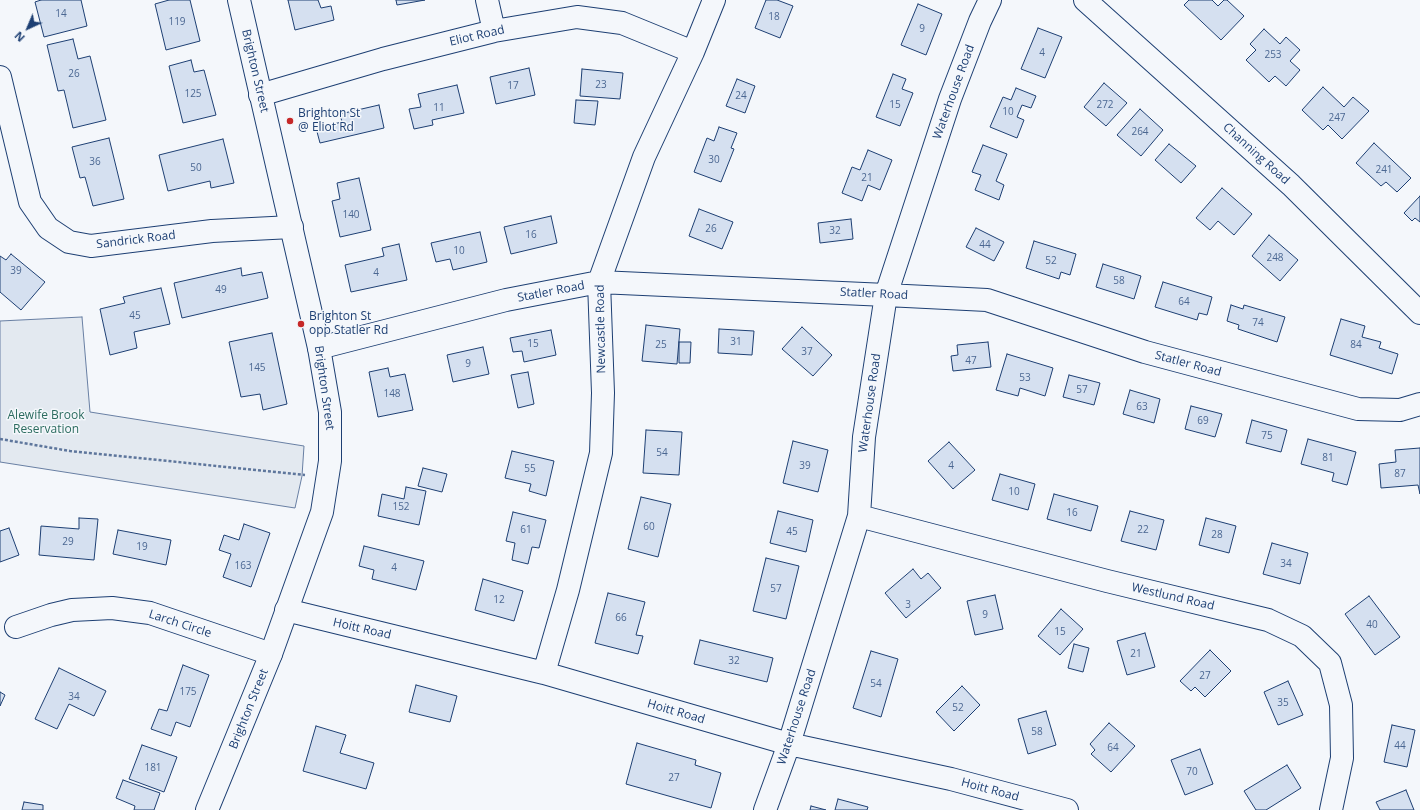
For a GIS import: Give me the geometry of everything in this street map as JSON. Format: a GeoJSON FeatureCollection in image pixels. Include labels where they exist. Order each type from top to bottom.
{"type":"FeatureCollection","features":[{"type":"Feature","properties":{"kind":"street","name":"Brighton Street"},"geometry":{"type":"LineString","coordinates":[[207,810],[271,654],[322,512],[330,461],[330,412],[319,348],[239,0]]}},
{"type":"Feature","properties":{"kind":"street"},"geometry":{"type":"LineString","coordinates":[[487,0],[494,31]]}},
{"type":"Feature","properties":{"kind":"street","name":"Newcastle Road"},"geometry":{"type":"LineString","coordinates":[[544,673],[568,590],[600,453],[603,393],[599,282],[644,157],[693,52],[714,0]]}},
{"type":"Feature","properties":{"kind":"street","name":"Waterhouse Road"},"geometry":{"type":"LineString","coordinates":[[765,810],[789,744],[859,516],[864,437],[886,295],[950,99],[980,21],[990,0]]}},
{"type":"Feature","properties":{"kind":"street","name":"Channing Road"},"geometry":{"type":"LineString","coordinates":[[1086,0],[1291,185],[1420,314]]}},
{"type":"Feature","properties":{"kind":"street","name":"Eliot Road"},"geometry":{"type":"LineString","coordinates":[[260,95],[383,59],[494,31],[577,17],[622,23],[693,52]]}},
{"type":"Feature","properties":{"kind":"street","name":"Sandrick Road"},"geometry":{"type":"LineString","coordinates":[[0,77],[30,202],[48,228],[69,242],[91,246],[212,231],[292,227]]}},
{"type":"Feature","properties":{"kind":"street","name":"Statler Road"},"geometry":{"type":"LineString","coordinates":[[319,348],[506,300],[599,282],[987,300],[1145,352],[1358,409],[1400,410],[1420,404]]}},
{"type":"Feature","properties":{"kind":"street","name":"Westlund Road"},"geometry":{"type":"LineString","coordinates":[[859,516],[1107,581],[1268,620],[1302,636],[1330,663],[1341,705],[1342,758],[1331,810]]}},
{"type":"Feature","properties":{"kind":"street","name":"Larch Circle"},"geometry":{"type":"LineString","coordinates":[[16,627],[51,615],[72,610],[112,608],[150,613],[271,654]]}},
{"type":"Feature","properties":{"kind":"street","name":"Hoitt Road"},"geometry":{"type":"LineString","coordinates":[[286,610],[544,673],[789,744],[951,779],[1067,810]]}},
{"type":"Feature","properties":{"kind":"path"},"geometry":{"type":"LineString","coordinates":[[0,439],[70,451],[328,478]]}},
{"type":"Feature","properties":{"kind":"green space","name":"Alewife Brook Reservation"},"geometry":{"type":"Polygon","coordinates":[[[82,317],[90,412],[304,446],[302,476],[295,508],[0,462],[0,321],[82,317]]]}},
{"type":"Feature","properties":{"kind":"building"},"geometry":{"type":"Polygon","coordinates":[[[41,0],[81,0],[87,26],[44,37],[35,2],[41,0]]]}},
{"type":"Feature","properties":{"kind":"building"},"geometry":{"type":"Polygon","coordinates":[[[169,0],[190,0],[200,41],[166,50],[155,4],[169,0]]]}},
{"type":"Feature","properties":{"kind":"building"},"geometry":{"type":"Polygon","coordinates":[[[288,0],[318,0],[321,8],[331,6],[334,20],[295,30],[288,0]]]}},
{"type":"Feature","properties":{"kind":"building"},"geometry":{"type":"Polygon","coordinates":[[[396,0],[425,0],[397,5],[396,0]]]}},
{"type":"Feature","properties":{"kind":"building"},"geometry":{"type":"Polygon","coordinates":[[[766,0],[777,0],[793,6],[780,38],[755,28],[766,0]]]}},
{"type":"Feature","properties":{"kind":"building"},"geometry":{"type":"Polygon","coordinates":[[[1189,0],[1212,0],[1218,6],[1224,0],[1227,0],[1244,16],[1221,40],[1184,5],[1189,0]]]}},
{"type":"Feature","properties":{"kind":"building"},"geometry":{"type":"Polygon","coordinates":[[[918,4],[942,14],[926,55],[901,45],[918,4]]]}},
{"type":"Feature","properties":{"kind":"building"},"geometry":{"type":"Polygon","coordinates":[[[1038,28],[1062,37],[1045,78],[1021,69],[1038,28]]]}},
{"type":"Feature","properties":{"kind":"building"},"geometry":{"type":"Polygon","coordinates":[[[1264,29],[1280,44],[1286,37],[1300,50],[1290,61],[1300,70],[1286,86],[1275,76],[1269,82],[1246,60],[1256,50],[1250,44],[1264,29]]]}},
{"type":"Feature","properties":{"kind":"building"},"geometry":{"type":"Polygon","coordinates":[[[73,39],[78,59],[90,56],[106,120],[73,128],[64,90],[58,91],[47,45],[73,39]]]}},
{"type":"Feature","properties":{"kind":"building"},"geometry":{"type":"Polygon","coordinates":[[[191,60],[194,72],[204,70],[216,115],[183,123],[169,66],[191,60]]]}},
{"type":"Feature","properties":{"kind":"building"},"geometry":{"type":"Polygon","coordinates":[[[529,68],[535,95],[496,104],[490,77],[529,68]]]}},
{"type":"Feature","properties":{"kind":"building"},"geometry":{"type":"Polygon","coordinates":[[[582,69],[623,73],[620,99],[580,96],[582,69]]]}},
{"type":"Feature","properties":{"kind":"building"},"geometry":{"type":"Polygon","coordinates":[[[893,74],[906,79],[902,89],[913,93],[900,126],[876,117],[893,74]]]}},
{"type":"Feature","properties":{"kind":"building"},"geometry":{"type":"Polygon","coordinates":[[[737,79],[755,86],[745,113],[726,106],[737,79]]]}},
{"type":"Feature","properties":{"kind":"building"},"geometry":{"type":"Polygon","coordinates":[[[1104,83],[1127,103],[1106,126],[1084,107],[1104,83]]]}},
{"type":"Feature","properties":{"kind":"building"},"geometry":{"type":"Polygon","coordinates":[[[457,85],[464,113],[432,120],[433,125],[414,129],[409,109],[421,107],[418,94],[457,85]]]}},
{"type":"Feature","properties":{"kind":"building"},"geometry":{"type":"Polygon","coordinates":[[[1323,87],[1344,107],[1353,97],[1369,111],[1342,139],[1328,125],[1323,130],[1302,110],[1323,87]]]}},
{"type":"Feature","properties":{"kind":"building"},"geometry":{"type":"Polygon","coordinates":[[[1016,88],[1036,96],[1031,108],[1022,105],[1017,117],[1024,120],[1017,138],[990,127],[1003,97],[1011,100],[1016,88]]]}},
{"type":"Feature","properties":{"kind":"building"},"geometry":{"type":"Polygon","coordinates":[[[576,100],[598,101],[595,125],[574,123],[576,100]]]}},
{"type":"Feature","properties":{"kind":"building"},"geometry":{"type":"Polygon","coordinates":[[[379,105],[384,128],[320,143],[316,128],[342,122],[340,114],[379,105]]]}},
{"type":"Feature","properties":{"kind":"building"},"geometry":{"type":"Polygon","coordinates":[[[1140,109],[1163,130],[1141,156],[1117,135],[1140,109]]]}},
{"type":"Feature","properties":{"kind":"building"},"geometry":{"type":"Polygon","coordinates":[[[719,127],[737,133],[731,148],[734,149],[721,182],[694,172],[707,138],[714,141],[719,127]]]}},
{"type":"Feature","properties":{"kind":"building"},"geometry":{"type":"Polygon","coordinates":[[[109,138],[124,199],[93,206],[85,177],[80,178],[72,147],[109,138]]]}},
{"type":"Feature","properties":{"kind":"building"},"geometry":{"type":"Polygon","coordinates":[[[223,139],[234,183],[211,188],[210,181],[168,191],[159,155],[223,139]]]}},
{"type":"Feature","properties":{"kind":"building"},"geometry":{"type":"Polygon","coordinates":[[[1374,143],[1411,178],[1397,192],[1386,182],[1381,186],[1356,163],[1374,143]]]}},
{"type":"Feature","properties":{"kind":"building"},"geometry":{"type":"Polygon","coordinates":[[[1169,144],[1196,166],[1181,183],[1155,160],[1169,144]]]}},
{"type":"Feature","properties":{"kind":"building"},"geometry":{"type":"Polygon","coordinates":[[[983,145],[1007,154],[996,181],[1004,185],[999,200],[975,190],[981,175],[972,172],[983,145]]]}},
{"type":"Feature","properties":{"kind":"building"},"geometry":{"type":"Polygon","coordinates":[[[868,150],[892,160],[880,190],[868,185],[862,201],[842,193],[852,167],[860,170],[868,150]]]}},
{"type":"Feature","properties":{"kind":"building"},"geometry":{"type":"Polygon","coordinates":[[[359,178],[371,230],[340,237],[332,201],[340,199],[337,183],[359,178]]]}},
{"type":"Feature","properties":{"kind":"building"},"geometry":{"type":"Polygon","coordinates":[[[1222,188],[1252,214],[1234,235],[1218,221],[1210,230],[1196,218],[1222,188]]]}},
{"type":"Feature","properties":{"kind":"building"},"geometry":{"type":"Polygon","coordinates":[[[1420,196],[1420,222],[1415,218],[1412,221],[1404,213],[1420,196]]]}},
{"type":"Feature","properties":{"kind":"building"},"geometry":{"type":"Polygon","coordinates":[[[699,209],[733,222],[722,249],[689,236],[699,209]]]}},
{"type":"Feature","properties":{"kind":"building"},"geometry":{"type":"Polygon","coordinates":[[[551,216],[557,243],[511,254],[504,227],[551,216]]]}},
{"type":"Feature","properties":{"kind":"building"},"geometry":{"type":"Polygon","coordinates":[[[851,219],[853,239],[820,243],[818,223],[851,219]]]}},
{"type":"Feature","properties":{"kind":"building"},"geometry":{"type":"Polygon","coordinates":[[[976,228],[1004,242],[994,261],[966,247],[976,228]]]}},
{"type":"Feature","properties":{"kind":"building"},"geometry":{"type":"Polygon","coordinates":[[[480,232],[487,262],[453,270],[450,259],[436,262],[431,243],[480,232]]]}},
{"type":"Feature","properties":{"kind":"building"},"geometry":{"type":"Polygon","coordinates":[[[1269,235],[1298,260],[1280,281],[1252,256],[1269,235]]]}},
{"type":"Feature","properties":{"kind":"building"},"geometry":{"type":"Polygon","coordinates":[[[1034,241],[1076,254],[1070,275],[1061,272],[1059,279],[1026,268],[1034,241]]]}},
{"type":"Feature","properties":{"kind":"building"},"geometry":{"type":"Polygon","coordinates":[[[399,244],[407,280],[351,292],[345,265],[384,256],[382,248],[399,244]]]}},
{"type":"Feature","properties":{"kind":"building"},"geometry":{"type":"Polygon","coordinates":[[[11,254],[45,282],[21,310],[0,292],[0,256],[6,260],[11,254]]]}},
{"type":"Feature","properties":{"kind":"building"},"geometry":{"type":"Polygon","coordinates":[[[1103,264],[1141,276],[1134,299],[1096,287],[1103,264]]]}},
{"type":"Feature","properties":{"kind":"building"},"geometry":{"type":"Polygon","coordinates":[[[241,268],[242,276],[262,272],[268,298],[182,318],[174,283],[241,268]]]}},
{"type":"Feature","properties":{"kind":"building"},"geometry":{"type":"Polygon","coordinates":[[[1163,282],[1212,297],[1207,315],[1199,313],[1197,320],[1155,307],[1163,282]]]}},
{"type":"Feature","properties":{"kind":"building"},"geometry":{"type":"Polygon","coordinates":[[[161,288],[170,324],[134,332],[137,348],[110,355],[100,309],[125,303],[123,297],[161,288]]]}},
{"type":"Feature","properties":{"kind":"building"},"geometry":{"type":"Polygon","coordinates":[[[1231,305],[1243,309],[1244,305],[1285,317],[1277,342],[1238,329],[1239,325],[1227,321],[1231,305]]]}},
{"type":"Feature","properties":{"kind":"building"},"geometry":{"type":"Polygon","coordinates":[[[1341,319],[1365,326],[1362,337],[1381,342],[1379,348],[1398,354],[1392,374],[1330,355],[1341,319]]]}},
{"type":"Feature","properties":{"kind":"building"},"geometry":{"type":"Polygon","coordinates":[[[646,325],[680,329],[677,364],[642,361],[646,325]]]}},
{"type":"Feature","properties":{"kind":"building"},"geometry":{"type":"Polygon","coordinates":[[[802,327],[832,355],[813,376],[782,349],[802,327]]]}},
{"type":"Feature","properties":{"kind":"building"},"geometry":{"type":"Polygon","coordinates":[[[719,329],[754,331],[752,355],[718,353],[719,329]]]}},
{"type":"Feature","properties":{"kind":"building"},"geometry":{"type":"Polygon","coordinates":[[[551,330],[556,355],[524,362],[522,351],[513,352],[510,338],[551,330]]]}},
{"type":"Feature","properties":{"kind":"building"},"geometry":{"type":"Polygon","coordinates":[[[272,333],[287,404],[263,410],[260,394],[241,397],[229,342],[272,333]]]}},
{"type":"Feature","properties":{"kind":"building"},"geometry":{"type":"Polygon","coordinates":[[[679,342],[691,342],[690,363],[679,363],[679,342]]]}},
{"type":"Feature","properties":{"kind":"building"},"geometry":{"type":"Polygon","coordinates":[[[988,342],[991,367],[953,371],[951,356],[958,355],[957,345],[988,342]]]}},
{"type":"Feature","properties":{"kind":"building"},"geometry":{"type":"Polygon","coordinates":[[[483,347],[489,374],[453,382],[447,355],[483,347]]]}},
{"type":"Feature","properties":{"kind":"building"},"geometry":{"type":"Polygon","coordinates":[[[1007,354],[1053,368],[1045,396],[1020,388],[1018,396],[996,390],[1007,354]]]}},
{"type":"Feature","properties":{"kind":"building"},"geometry":{"type":"Polygon","coordinates":[[[388,368],[390,377],[405,374],[413,410],[378,417],[369,372],[388,368]]]}},
{"type":"Feature","properties":{"kind":"building"},"geometry":{"type":"Polygon","coordinates":[[[528,372],[534,404],[518,408],[511,375],[528,372]]]}},
{"type":"Feature","properties":{"kind":"building"},"geometry":{"type":"Polygon","coordinates":[[[1069,375],[1100,383],[1094,405],[1063,397],[1069,375]]]}},
{"type":"Feature","properties":{"kind":"building"},"geometry":{"type":"Polygon","coordinates":[[[1130,390],[1160,399],[1154,423],[1123,414],[1130,390]]]}},
{"type":"Feature","properties":{"kind":"building"},"geometry":{"type":"Polygon","coordinates":[[[1191,406],[1222,414],[1215,437],[1185,429],[1191,406]]]}},
{"type":"Feature","properties":{"kind":"building"},"geometry":{"type":"Polygon","coordinates":[[[1252,420],[1287,430],[1281,452],[1246,443],[1252,420]]]}},
{"type":"Feature","properties":{"kind":"building"},"geometry":{"type":"Polygon","coordinates":[[[646,430],[682,432],[679,475],[643,473],[646,430]]]}},
{"type":"Feature","properties":{"kind":"building"},"geometry":{"type":"Polygon","coordinates":[[[1308,439],[1356,452],[1347,485],[1332,481],[1334,473],[1301,464],[1308,439]]]}},
{"type":"Feature","properties":{"kind":"building"},"geometry":{"type":"Polygon","coordinates":[[[793,441],[828,450],[818,492],[783,483],[793,441]]]}},
{"type":"Feature","properties":{"kind":"building"},"geometry":{"type":"Polygon","coordinates":[[[949,442],[975,470],[953,489],[928,461],[949,442]]]}},
{"type":"Feature","properties":{"kind":"building"},"geometry":{"type":"Polygon","coordinates":[[[1420,448],[1420,494],[1418,485],[1381,488],[1379,464],[1396,462],[1395,450],[1420,448]]]}},
{"type":"Feature","properties":{"kind":"building"},"geometry":{"type":"Polygon","coordinates":[[[512,451],[554,461],[546,496],[529,491],[531,484],[505,478],[512,451]]]}},
{"type":"Feature","properties":{"kind":"building"},"geometry":{"type":"Polygon","coordinates":[[[423,468],[447,474],[442,492],[418,486],[423,468]]]}},
{"type":"Feature","properties":{"kind":"building"},"geometry":{"type":"Polygon","coordinates":[[[1000,474],[1035,484],[1028,510],[992,500],[1000,474]]]}},
{"type":"Feature","properties":{"kind":"building"},"geometry":{"type":"Polygon","coordinates":[[[406,487],[426,491],[419,525],[378,516],[382,494],[404,499],[406,487]]]}},
{"type":"Feature","properties":{"kind":"building"},"geometry":{"type":"Polygon","coordinates":[[[1054,494],[1098,506],[1091,531],[1047,519],[1054,494]]]}},
{"type":"Feature","properties":{"kind":"building"},"geometry":{"type":"Polygon","coordinates":[[[641,497],[671,504],[658,557],[628,549],[641,497]]]}},
{"type":"Feature","properties":{"kind":"building"},"geometry":{"type":"Polygon","coordinates":[[[778,511],[813,520],[806,552],[770,543],[778,511]]]}},
{"type":"Feature","properties":{"kind":"building"},"geometry":{"type":"Polygon","coordinates":[[[1130,511],[1164,520],[1156,550],[1121,541],[1130,511]]]}},
{"type":"Feature","properties":{"kind":"building"},"geometry":{"type":"Polygon","coordinates":[[[513,512],[546,520],[539,548],[532,547],[528,564],[512,560],[515,543],[506,541],[513,512]]]}},
{"type":"Feature","properties":{"kind":"building"},"geometry":{"type":"Polygon","coordinates":[[[79,518],[98,519],[94,560],[39,555],[41,526],[79,529],[79,518]]]}},
{"type":"Feature","properties":{"kind":"building"},"geometry":{"type":"Polygon","coordinates":[[[1206,518],[1236,526],[1229,553],[1199,545],[1206,518]]]}},
{"type":"Feature","properties":{"kind":"building"},"geometry":{"type":"Polygon","coordinates":[[[244,524],[270,533],[251,587],[223,577],[231,554],[219,550],[224,535],[239,540],[244,524]]]}},
{"type":"Feature","properties":{"kind":"building"},"geometry":{"type":"Polygon","coordinates":[[[9,528],[19,555],[0,562],[0,531],[9,528]]]}},
{"type":"Feature","properties":{"kind":"building"},"geometry":{"type":"Polygon","coordinates":[[[118,530],[171,540],[166,565],[113,554],[118,530]]]}},
{"type":"Feature","properties":{"kind":"building"},"geometry":{"type":"Polygon","coordinates":[[[1272,543],[1308,553],[1300,584],[1263,574],[1272,543]]]}},
{"type":"Feature","properties":{"kind":"building"},"geometry":{"type":"Polygon","coordinates":[[[364,546],[424,561],[416,590],[372,579],[374,570],[359,566],[364,546]]]}},
{"type":"Feature","properties":{"kind":"building"},"geometry":{"type":"Polygon","coordinates":[[[766,558],[799,566],[786,619],[753,611],[766,558]]]}},
{"type":"Feature","properties":{"kind":"building"},"geometry":{"type":"Polygon","coordinates":[[[913,569],[921,579],[928,573],[941,588],[906,618],[885,593],[913,569]]]}},
{"type":"Feature","properties":{"kind":"building"},"geometry":{"type":"Polygon","coordinates":[[[483,579],[523,591],[514,621],[475,610],[483,579]]]}},
{"type":"Feature","properties":{"kind":"building"},"geometry":{"type":"Polygon","coordinates":[[[608,593],[645,602],[636,635],[643,636],[638,654],[595,643],[608,593]]]}},
{"type":"Feature","properties":{"kind":"building"},"geometry":{"type":"Polygon","coordinates":[[[995,595],[1003,629],[975,635],[967,601],[995,595]]]}},
{"type":"Feature","properties":{"kind":"building"},"geometry":{"type":"Polygon","coordinates":[[[1369,596],[1400,637],[1375,655],[1345,614],[1369,596]]]}},
{"type":"Feature","properties":{"kind":"building"},"geometry":{"type":"Polygon","coordinates":[[[1061,609],[1083,629],[1060,655],[1038,636],[1061,609]]]}},
{"type":"Feature","properties":{"kind":"building"},"geometry":{"type":"Polygon","coordinates":[[[1145,633],[1155,667],[1127,675],[1117,641],[1145,633]]]}},
{"type":"Feature","properties":{"kind":"building"},"geometry":{"type":"Polygon","coordinates":[[[700,640],[773,658],[767,682],[694,664],[700,640]]]}},
{"type":"Feature","properties":{"kind":"building"},"geometry":{"type":"Polygon","coordinates":[[[1074,644],[1089,648],[1083,672],[1068,668],[1074,644]]]}},
{"type":"Feature","properties":{"kind":"building"},"geometry":{"type":"Polygon","coordinates":[[[1210,650],[1231,671],[1205,697],[1195,687],[1191,691],[1180,681],[1210,650]]]}},
{"type":"Feature","properties":{"kind":"building"},"geometry":{"type":"Polygon","coordinates":[[[871,651],[898,659],[881,717],[853,708],[871,651]]]}},
{"type":"Feature","properties":{"kind":"building"},"geometry":{"type":"Polygon","coordinates":[[[183,665],[209,675],[190,727],[176,722],[171,736],[151,729],[159,709],[167,711],[183,665]]]}},
{"type":"Feature","properties":{"kind":"building"},"geometry":{"type":"Polygon","coordinates":[[[59,668],[106,691],[94,716],[69,704],[57,729],[35,719],[59,668]]]}},
{"type":"Feature","properties":{"kind":"building"},"geometry":{"type":"Polygon","coordinates":[[[1288,681],[1303,715],[1278,725],[1264,692],[1288,681]]]}},
{"type":"Feature","properties":{"kind":"building"},"geometry":{"type":"Polygon","coordinates":[[[416,685],[457,696],[450,722],[409,712],[416,685]]]}},
{"type":"Feature","properties":{"kind":"building"},"geometry":{"type":"Polygon","coordinates":[[[962,686],[980,705],[954,731],[936,712],[962,686]]]}},
{"type":"Feature","properties":{"kind":"building"},"geometry":{"type":"Polygon","coordinates":[[[0,692],[5,695],[0,706],[0,692]]]}},
{"type":"Feature","properties":{"kind":"building"},"geometry":{"type":"Polygon","coordinates":[[[1046,711],[1056,745],[1028,754],[1018,719],[1046,711]]]}},
{"type":"Feature","properties":{"kind":"building"},"geometry":{"type":"Polygon","coordinates":[[[1109,723],[1135,746],[1111,772],[1091,754],[1095,750],[1090,744],[1109,723]]]}},
{"type":"Feature","properties":{"kind":"building"},"geometry":{"type":"Polygon","coordinates":[[[1392,725],[1415,730],[1407,767],[1384,762],[1392,725]]]}},
{"type":"Feature","properties":{"kind":"building"},"geometry":{"type":"Polygon","coordinates":[[[316,726],[346,735],[340,753],[374,763],[366,789],[303,771],[316,726]]]}},
{"type":"Feature","properties":{"kind":"building"},"geometry":{"type":"Polygon","coordinates":[[[637,743],[696,760],[695,765],[721,773],[711,808],[626,784],[637,743]]]}},
{"type":"Feature","properties":{"kind":"building"},"geometry":{"type":"Polygon","coordinates":[[[142,745],[177,757],[164,792],[129,779],[142,745]]]}},
{"type":"Feature","properties":{"kind":"building"},"geometry":{"type":"Polygon","coordinates":[[[1200,749],[1213,784],[1185,795],[1171,760],[1200,749]]]}},
{"type":"Feature","properties":{"kind":"building"},"geometry":{"type":"Polygon","coordinates":[[[1287,765],[1301,788],[1266,810],[1256,810],[1244,791],[1287,765]]]}},
{"type":"Feature","properties":{"kind":"building"},"geometry":{"type":"Polygon","coordinates":[[[123,780],[160,793],[154,810],[134,810],[135,806],[116,798],[123,780]]]}},
{"type":"Feature","properties":{"kind":"building"},"geometry":{"type":"Polygon","coordinates":[[[1406,790],[1414,810],[1380,810],[1376,802],[1406,790]]]}},
{"type":"Feature","properties":{"kind":"building"},"geometry":{"type":"Polygon","coordinates":[[[838,799],[868,807],[867,810],[835,810],[838,799]]]}},
{"type":"Feature","properties":{"kind":"building"},"geometry":{"type":"Polygon","coordinates":[[[24,802],[43,805],[43,810],[22,810],[24,802]]]}},
{"type":"Feature","properties":{"kind":"building"},"geometry":{"type":"Polygon","coordinates":[[[811,806],[826,810],[810,810],[811,806]]]}},
{"type":"Feature","properties":{"kind":"place","name":"Brighton St @ Eliot Rd"},"geometry":{"type":"Point","coordinates":[290,121]}},
{"type":"Feature","properties":{"kind":"place","name":"Brighton St opp Statler Rd"},"geometry":{"type":"Point","coordinates":[301,324]}}]}
